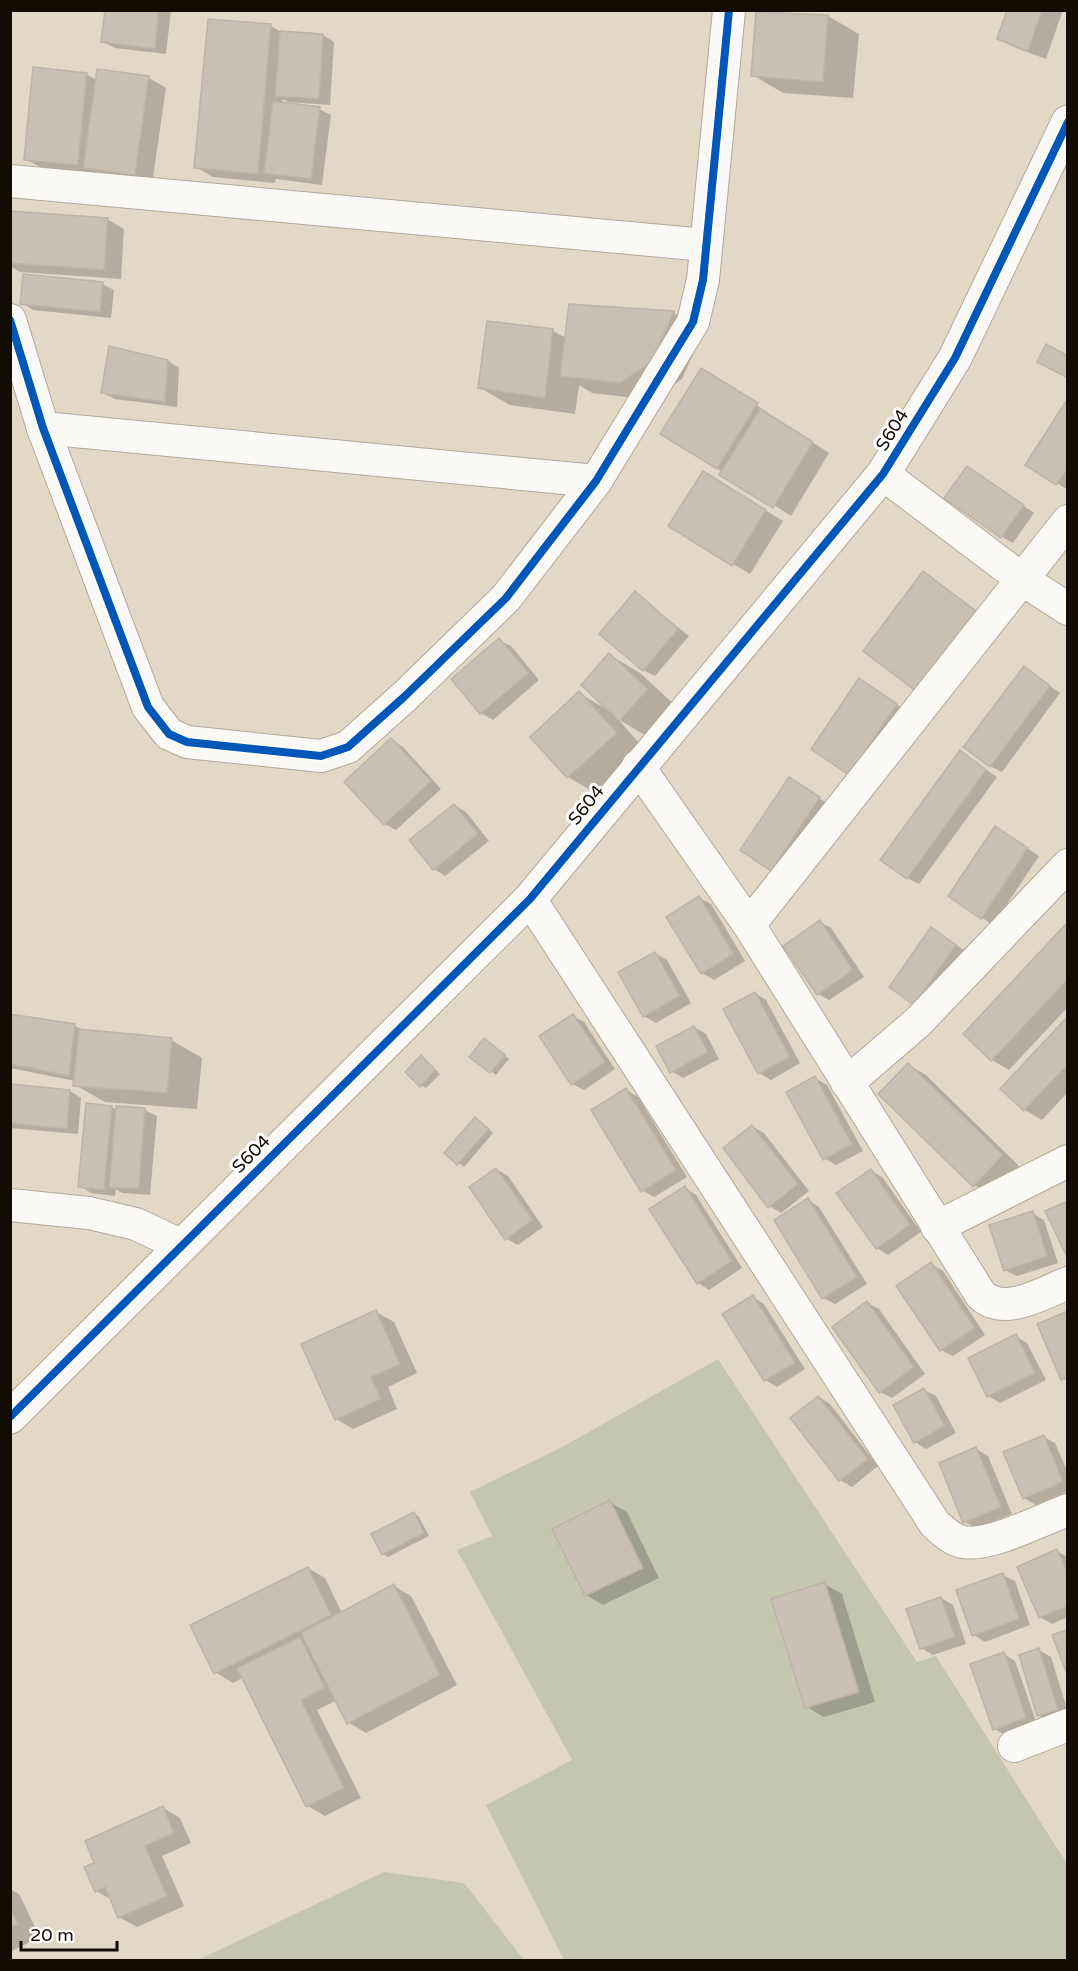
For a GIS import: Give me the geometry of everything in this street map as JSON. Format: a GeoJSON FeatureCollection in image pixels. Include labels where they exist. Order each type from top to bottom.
{"type":"FeatureCollection","features":[{"type":"Feature","properties":{"kind":"street"},"geometry":{"type":"LineString","coordinates":[[10,320],[43,428],[148,707],[169,734],[187,742],[321,756],[348,747],[404,697],[506,598],[596,482],[693,322],[703,280],[729,10]]}},
{"type":"Feature","properties":{"kind":"street","name":"S604"},"geometry":{"type":"LineString","coordinates":[[10,1417],[180,1245],[530,899],[638,766],[883,474],[955,358],[1068,122]]}},
{"type":"Feature","properties":{"kind":"street"},"geometry":{"type":"LineString","coordinates":[[10,181],[705,245]]}},
{"type":"Feature","properties":{"kind":"street"},"geometry":{"type":"LineString","coordinates":[[43,428],[596,482]]}},
{"type":"Feature","properties":{"kind":"street"},"geometry":{"type":"LineString","coordinates":[[883,474],[1023,580],[1068,609]]}},
{"type":"Feature","properties":{"kind":"street"},"geometry":{"type":"LineString","coordinates":[[749,925],[1068,521]]}},
{"type":"Feature","properties":{"kind":"street"},"geometry":{"type":"LineString","coordinates":[[638,766],[749,925],[969,1279],[988,1302],[1019,1303],[1068,1283]]}},
{"type":"Feature","properties":{"kind":"street"},"geometry":{"type":"LineString","coordinates":[[847,1083],[918,1022],[1068,865]]}},
{"type":"Feature","properties":{"kind":"street"},"geometry":{"type":"LineString","coordinates":[[530,899],[935,1524],[947,1536],[963,1542],[979,1543],[1068,1510]]}},
{"type":"Feature","properties":{"kind":"street"},"geometry":{"type":"LineString","coordinates":[[937,1227],[1068,1161]]}},
{"type":"Feature","properties":{"kind":"street"},"geometry":{"type":"LineString","coordinates":[[10,1205],[89,1213],[117,1219],[136,1224],[180,1245]]}},
{"type":"Feature","properties":{"kind":"street"},"geometry":{"type":"LineString","coordinates":[[1014,1746],[1068,1725]]}},
{"type":"Feature","properties":{"kind":"green space"},"geometry":{"type":"Polygon","coordinates":[[[718,1359],[917,1662],[936,1656],[1067,1864],[1067,1960],[564,1960],[486,1805],[572,1760],[457,1550],[492,1536],[470,1492],[564,1446],[718,1359]]]}},
{"type":"Feature","properties":{"kind":"green space"},"geometry":{"type":"Polygon","coordinates":[[[384,1872],[464,1883],[524,1960],[198,1960],[384,1872]]]}},
{"type":"Feature","properties":{"kind":"building"},"geometry":{"type":"Polygon","coordinates":[[[105,10],[159,10],[155,49],[101,42],[105,10]]]}},
{"type":"Feature","properties":{"kind":"building"},"geometry":{"type":"Polygon","coordinates":[[[1007,10],[1042,10],[1028,51],[997,39],[1007,10]]]}},
{"type":"Feature","properties":{"kind":"building"},"geometry":{"type":"Polygon","coordinates":[[[756,12],[828,15],[823,82],[751,76],[756,12]]]}},
{"type":"Feature","properties":{"kind":"building"},"geometry":{"type":"Polygon","coordinates":[[[208,19],[271,24],[258,174],[194,168],[208,19]]]}},
{"type":"Feature","properties":{"kind":"building"},"geometry":{"type":"Polygon","coordinates":[[[280,31],[323,34],[319,99],[275,96],[280,31]]]}},
{"type":"Feature","properties":{"kind":"building"},"geometry":{"type":"Polygon","coordinates":[[[33,67],[87,73],[78,165],[24,160],[33,67]]]}},
{"type":"Feature","properties":{"kind":"building"},"geometry":{"type":"Polygon","coordinates":[[[97,69],[149,76],[135,175],[83,168],[97,69]]]}},
{"type":"Feature","properties":{"kind":"building"},"geometry":{"type":"Polygon","coordinates":[[[273,101],[320,107],[311,179],[264,173],[273,101]]]}},
{"type":"Feature","properties":{"kind":"building"},"geometry":{"type":"Polygon","coordinates":[[[10,211],[108,218],[104,270],[10,263],[10,211]]]}},
{"type":"Feature","properties":{"kind":"building"},"geometry":{"type":"Polygon","coordinates":[[[23,274],[103,282],[100,312],[20,304],[23,274]]]}},
{"type":"Feature","properties":{"kind":"building"},"geometry":{"type":"Polygon","coordinates":[[[569,304],[674,311],[652,362],[620,383],[560,376],[569,304]]]}},
{"type":"Feature","properties":{"kind":"building"},"geometry":{"type":"Polygon","coordinates":[[[487,321],[553,329],[545,398],[478,388],[487,321]]]}},
{"type":"Feature","properties":{"kind":"building"},"geometry":{"type":"Polygon","coordinates":[[[1046,344],[1068,356],[1068,378],[1037,362],[1046,344]]]}},
{"type":"Feature","properties":{"kind":"building"},"geometry":{"type":"Polygon","coordinates":[[[109,346],[168,360],[165,402],[101,393],[109,346]]]}},
{"type":"Feature","properties":{"kind":"building"},"geometry":{"type":"Polygon","coordinates":[[[701,368],[758,403],[717,469],[660,434],[701,368]]]}},
{"type":"Feature","properties":{"kind":"building"},"geometry":{"type":"Polygon","coordinates":[[[1068,398],[1068,468],[1056,485],[1025,465],[1068,398]]]}},
{"type":"Feature","properties":{"kind":"building"},"geometry":{"type":"Polygon","coordinates":[[[760,409],[813,442],[773,508],[719,475],[760,409]]]}},
{"type":"Feature","properties":{"kind":"building"},"geometry":{"type":"Polygon","coordinates":[[[967,466],[1024,505],[1001,538],[944,498],[967,466]]]}},
{"type":"Feature","properties":{"kind":"building"},"geometry":{"type":"Polygon","coordinates":[[[703,471],[766,510],[732,566],[668,526],[703,471]]]}},
{"type":"Feature","properties":{"kind":"building"},"geometry":{"type":"Polygon","coordinates":[[[923,571],[977,612],[917,692],[863,651],[923,571]]]}},
{"type":"Feature","properties":{"kind":"building"},"geometry":{"type":"Polygon","coordinates":[[[635,591],[678,629],[643,671],[599,634],[635,591]]]}},
{"type":"Feature","properties":{"kind":"building"},"geometry":{"type":"Polygon","coordinates":[[[499,638],[529,673],[480,714],[451,679],[499,638]]]}},
{"type":"Feature","properties":{"kind":"building"},"geometry":{"type":"Polygon","coordinates":[[[609,653],[648,689],[619,721],[581,685],[609,653]]]}},
{"type":"Feature","properties":{"kind":"building"},"geometry":{"type":"Polygon","coordinates":[[[1024,666],[1050,686],[990,767],[963,747],[1024,666]]]}},
{"type":"Feature","properties":{"kind":"building"},"geometry":{"type":"Polygon","coordinates":[[[859,678],[897,704],[849,775],[811,749],[859,678]]]}},
{"type":"Feature","properties":{"kind":"building"},"geometry":{"type":"Polygon","coordinates":[[[579,691],[617,733],[567,778],[530,737],[579,691]]]}},
{"type":"Feature","properties":{"kind":"building"},"geometry":{"type":"Polygon","coordinates":[[[391,738],[431,781],[384,825],[344,782],[391,738]]]}},
{"type":"Feature","properties":{"kind":"building"},"geometry":{"type":"Polygon","coordinates":[[[960,750],[986,770],[907,879],[880,860],[960,750]]]}},
{"type":"Feature","properties":{"kind":"building"},"geometry":{"type":"Polygon","coordinates":[[[789,777],[820,797],[771,871],[740,850],[789,777]]]}},
{"type":"Feature","properties":{"kind":"building"},"geometry":{"type":"Polygon","coordinates":[[[454,804],[478,834],[433,870],[409,840],[454,804]]]}},
{"type":"Feature","properties":{"kind":"building"},"geometry":{"type":"Polygon","coordinates":[[[995,826],[1028,848],[981,919],[948,896],[995,826]]]}},
{"type":"Feature","properties":{"kind":"building"},"geometry":{"type":"Polygon","coordinates":[[[699,896],[734,954],[701,974],[666,917],[699,896]]]}},
{"type":"Feature","properties":{"kind":"building"},"geometry":{"type":"Polygon","coordinates":[[[820,920],[853,970],[817,995],[783,946],[820,920]]]}},
{"type":"Feature","properties":{"kind":"building"},"geometry":{"type":"Polygon","coordinates":[[[1068,922],[1068,979],[991,1061],[963,1034],[1068,922]]]}},
{"type":"Feature","properties":{"kind":"building"},"geometry":{"type":"Polygon","coordinates":[[[931,927],[956,945],[914,1005],[889,987],[931,927]]]}},
{"type":"Feature","properties":{"kind":"building"},"geometry":{"type":"Polygon","coordinates":[[[655,952],[680,996],[643,1017],[618,972],[655,952]]]}},
{"type":"Feature","properties":{"kind":"building"},"geometry":{"type":"Polygon","coordinates":[[[755,992],[790,1057],[758,1074],[723,1009],[755,992]]]}},
{"type":"Feature","properties":{"kind":"building"},"geometry":{"type":"Polygon","coordinates":[[[10,1014],[75,1024],[69,1076],[10,1064],[10,1014]]]}},
{"type":"Feature","properties":{"kind":"building"},"geometry":{"type":"Polygon","coordinates":[[[573,1014],[605,1062],[571,1085],[539,1036],[573,1014]]]}},
{"type":"Feature","properties":{"kind":"building"},"geometry":{"type":"Polygon","coordinates":[[[1068,1016],[1068,1064],[1024,1111],[1000,1089],[1068,1016]]]}},
{"type":"Feature","properties":{"kind":"building"},"geometry":{"type":"Polygon","coordinates":[[[694,1026],[708,1052],[670,1073],[656,1046],[694,1026]]]}},
{"type":"Feature","properties":{"kind":"building"},"geometry":{"type":"Polygon","coordinates":[[[79,1029],[172,1038],[167,1093],[73,1086],[79,1029]]]}},
{"type":"Feature","properties":{"kind":"building"},"geometry":{"type":"Polygon","coordinates":[[[484,1038],[505,1055],[490,1073],[469,1057],[484,1038]]]}},
{"type":"Feature","properties":{"kind":"building"},"geometry":{"type":"Polygon","coordinates":[[[421,1055],[435,1070],[420,1087],[405,1072],[421,1055]]]}},
{"type":"Feature","properties":{"kind":"building"},"geometry":{"type":"Polygon","coordinates":[[[908,1063],[1003,1155],[973,1187],[878,1094],[908,1063]]]}},
{"type":"Feature","properties":{"kind":"building"},"geometry":{"type":"Polygon","coordinates":[[[815,1076],[852,1144],[823,1160],[786,1092],[815,1076]]]}},
{"type":"Feature","properties":{"kind":"building"},"geometry":{"type":"Polygon","coordinates":[[[10,1084],[70,1090],[67,1129],[10,1123],[10,1084]]]}},
{"type":"Feature","properties":{"kind":"building"},"geometry":{"type":"Polygon","coordinates":[[[626,1088],[676,1170],[641,1192],[591,1110],[626,1088]]]}},
{"type":"Feature","properties":{"kind":"building"},"geometry":{"type":"Polygon","coordinates":[[[86,1103],[112,1106],[104,1190],[78,1187],[86,1103]]]}},
{"type":"Feature","properties":{"kind":"building"},"geometry":{"type":"Polygon","coordinates":[[[116,1106],[145,1108],[139,1189],[109,1187],[116,1106]]]}},
{"type":"Feature","properties":{"kind":"building"},"geometry":{"type":"Polygon","coordinates":[[[475,1117],[489,1129],[457,1165],[444,1153],[475,1117]]]}},
{"type":"Feature","properties":{"kind":"building"},"geometry":{"type":"Polygon","coordinates":[[[752,1125],[798,1184],[768,1208],[723,1148],[752,1125]]]}},
{"type":"Feature","properties":{"kind":"building"},"geometry":{"type":"Polygon","coordinates":[[[496,1168],[533,1220],[505,1240],[469,1187],[496,1168]]]}},
{"type":"Feature","properties":{"kind":"building"},"geometry":{"type":"Polygon","coordinates":[[[871,1169],[910,1225],[876,1249],[836,1193],[871,1169]]]}},
{"type":"Feature","properties":{"kind":"building"},"geometry":{"type":"Polygon","coordinates":[[[685,1186],[732,1261],[697,1284],[649,1209],[685,1186]]]}},
{"type":"Feature","properties":{"kind":"building"},"geometry":{"type":"Polygon","coordinates":[[[808,1198],[857,1277],[822,1299],[774,1220],[808,1198]]]}},
{"type":"Feature","properties":{"kind":"building"},"geometry":{"type":"Polygon","coordinates":[[[1068,1201],[1068,1257],[1067,1257],[1045,1211],[1068,1201]]]}},
{"type":"Feature","properties":{"kind":"building"},"geometry":{"type":"Polygon","coordinates":[[[1033,1211],[1047,1256],[1004,1271],[989,1225],[1033,1211]]]}},
{"type":"Feature","properties":{"kind":"building"},"geometry":{"type":"Polygon","coordinates":[[[931,1262],[975,1328],[940,1351],[896,1286],[931,1262]]]}},
{"type":"Feature","properties":{"kind":"building"},"geometry":{"type":"Polygon","coordinates":[[[753,1295],[795,1363],[764,1381],[722,1314],[753,1295]]]}},
{"type":"Feature","properties":{"kind":"building"},"geometry":{"type":"Polygon","coordinates":[[[867,1301],[914,1367],[879,1393],[832,1327],[867,1301]]]}},
{"type":"Feature","properties":{"kind":"building"},"geometry":{"type":"Polygon","coordinates":[[[376,1310],[400,1364],[371,1377],[381,1399],[335,1420],[301,1344],[376,1310]]]}},
{"type":"Feature","properties":{"kind":"building"},"geometry":{"type":"Polygon","coordinates":[[[1068,1311],[1068,1377],[1061,1380],[1037,1324],[1068,1311]]]}},
{"type":"Feature","properties":{"kind":"building"},"geometry":{"type":"Polygon","coordinates":[[[1016,1334],[1035,1373],[987,1397],[968,1358],[1016,1334]]]}},
{"type":"Feature","properties":{"kind":"building"},"geometry":{"type":"Polygon","coordinates":[[[924,1388],[945,1426],[914,1443],[893,1405],[924,1388]]]}},
{"type":"Feature","properties":{"kind":"building"},"geometry":{"type":"Polygon","coordinates":[[[818,1396],[868,1459],[839,1481],[790,1418],[818,1396]]]}},
{"type":"Feature","properties":{"kind":"building"},"geometry":{"type":"Polygon","coordinates":[[[1044,1435],[1063,1482],[1023,1499],[1003,1452],[1044,1435]]]}},
{"type":"Feature","properties":{"kind":"building"},"geometry":{"type":"Polygon","coordinates":[[[976,1447],[1001,1507],[963,1523],[939,1463],[976,1447]]]}},
{"type":"Feature","properties":{"kind":"building"},"geometry":{"type":"Polygon","coordinates":[[[610,1500],[643,1568],[585,1596],[552,1529],[610,1500]]]}},
{"type":"Feature","properties":{"kind":"building"},"geometry":{"type":"Polygon","coordinates":[[[414,1512],[424,1533],[382,1555],[371,1534],[414,1512]]]}},
{"type":"Feature","properties":{"kind":"building"},"geometry":{"type":"Polygon","coordinates":[[[1057,1549],[1068,1574],[1068,1606],[1039,1618],[1017,1567],[1057,1549]]]}},
{"type":"Feature","properties":{"kind":"building"},"geometry":{"type":"Polygon","coordinates":[[[308,1567],[331,1615],[214,1674],[190,1625],[308,1567]]]}},
{"type":"Feature","properties":{"kind":"building"},"geometry":{"type":"Polygon","coordinates":[[[1003,1573],[1019,1619],[972,1636],[956,1590],[1003,1573]]]}},
{"type":"Feature","properties":{"kind":"building"},"geometry":{"type":"Polygon","coordinates":[[[825,1582],[859,1692],[805,1708],[771,1599],[825,1582]]]}},
{"type":"Feature","properties":{"kind":"building"},"geometry":{"type":"Polygon","coordinates":[[[394,1584],[440,1675],[347,1724],[301,1633],[394,1584]]]}},
{"type":"Feature","properties":{"kind":"building"},"geometry":{"type":"Polygon","coordinates":[[[941,1597],[955,1637],[920,1649],[906,1609],[941,1597]]]}},
{"type":"Feature","properties":{"kind":"building"},"geometry":{"type":"Polygon","coordinates":[[[1068,1629],[1068,1677],[1052,1635],[1068,1629]]]}},
{"type":"Feature","properties":{"kind":"building"},"geometry":{"type":"Polygon","coordinates":[[[300,1637],[325,1688],[301,1700],[344,1788],[306,1807],[237,1668],[300,1637]]]}},
{"type":"Feature","properties":{"kind":"building"},"geometry":{"type":"Polygon","coordinates":[[[1039,1648],[1058,1710],[1037,1716],[1019,1655],[1039,1648]]]}},
{"type":"Feature","properties":{"kind":"building"},"geometry":{"type":"Polygon","coordinates":[[[1004,1652],[1026,1718],[993,1730],[970,1664],[1004,1652]]]}},
{"type":"Feature","properties":{"kind":"building"},"geometry":{"type":"Polygon","coordinates":[[[163,1806],[174,1833],[145,1846],[167,1896],[118,1918],[105,1887],[95,1892],[84,1867],[94,1863],[85,1841],[163,1806]]]}},
{"type":"Feature","properties":{"kind":"building"},"geometry":{"type":"Polygon","coordinates":[[[10,1908],[18,1924],[10,1928],[10,1908]]]}},
{"type":"Feature","properties":{"kind":"cycle path"},"geometry":{"type":"LineString","coordinates":[[10,320],[43,428],[148,707],[169,734],[187,742],[321,756],[348,747],[404,697],[506,598],[596,481],[693,322],[703,280],[729,10]]}},
{"type":"Feature","properties":{"kind":"cycle path"},"geometry":{"type":"LineString","coordinates":[[10,1417],[530,899],[883,474],[955,358],[1068,122]]}}]}
